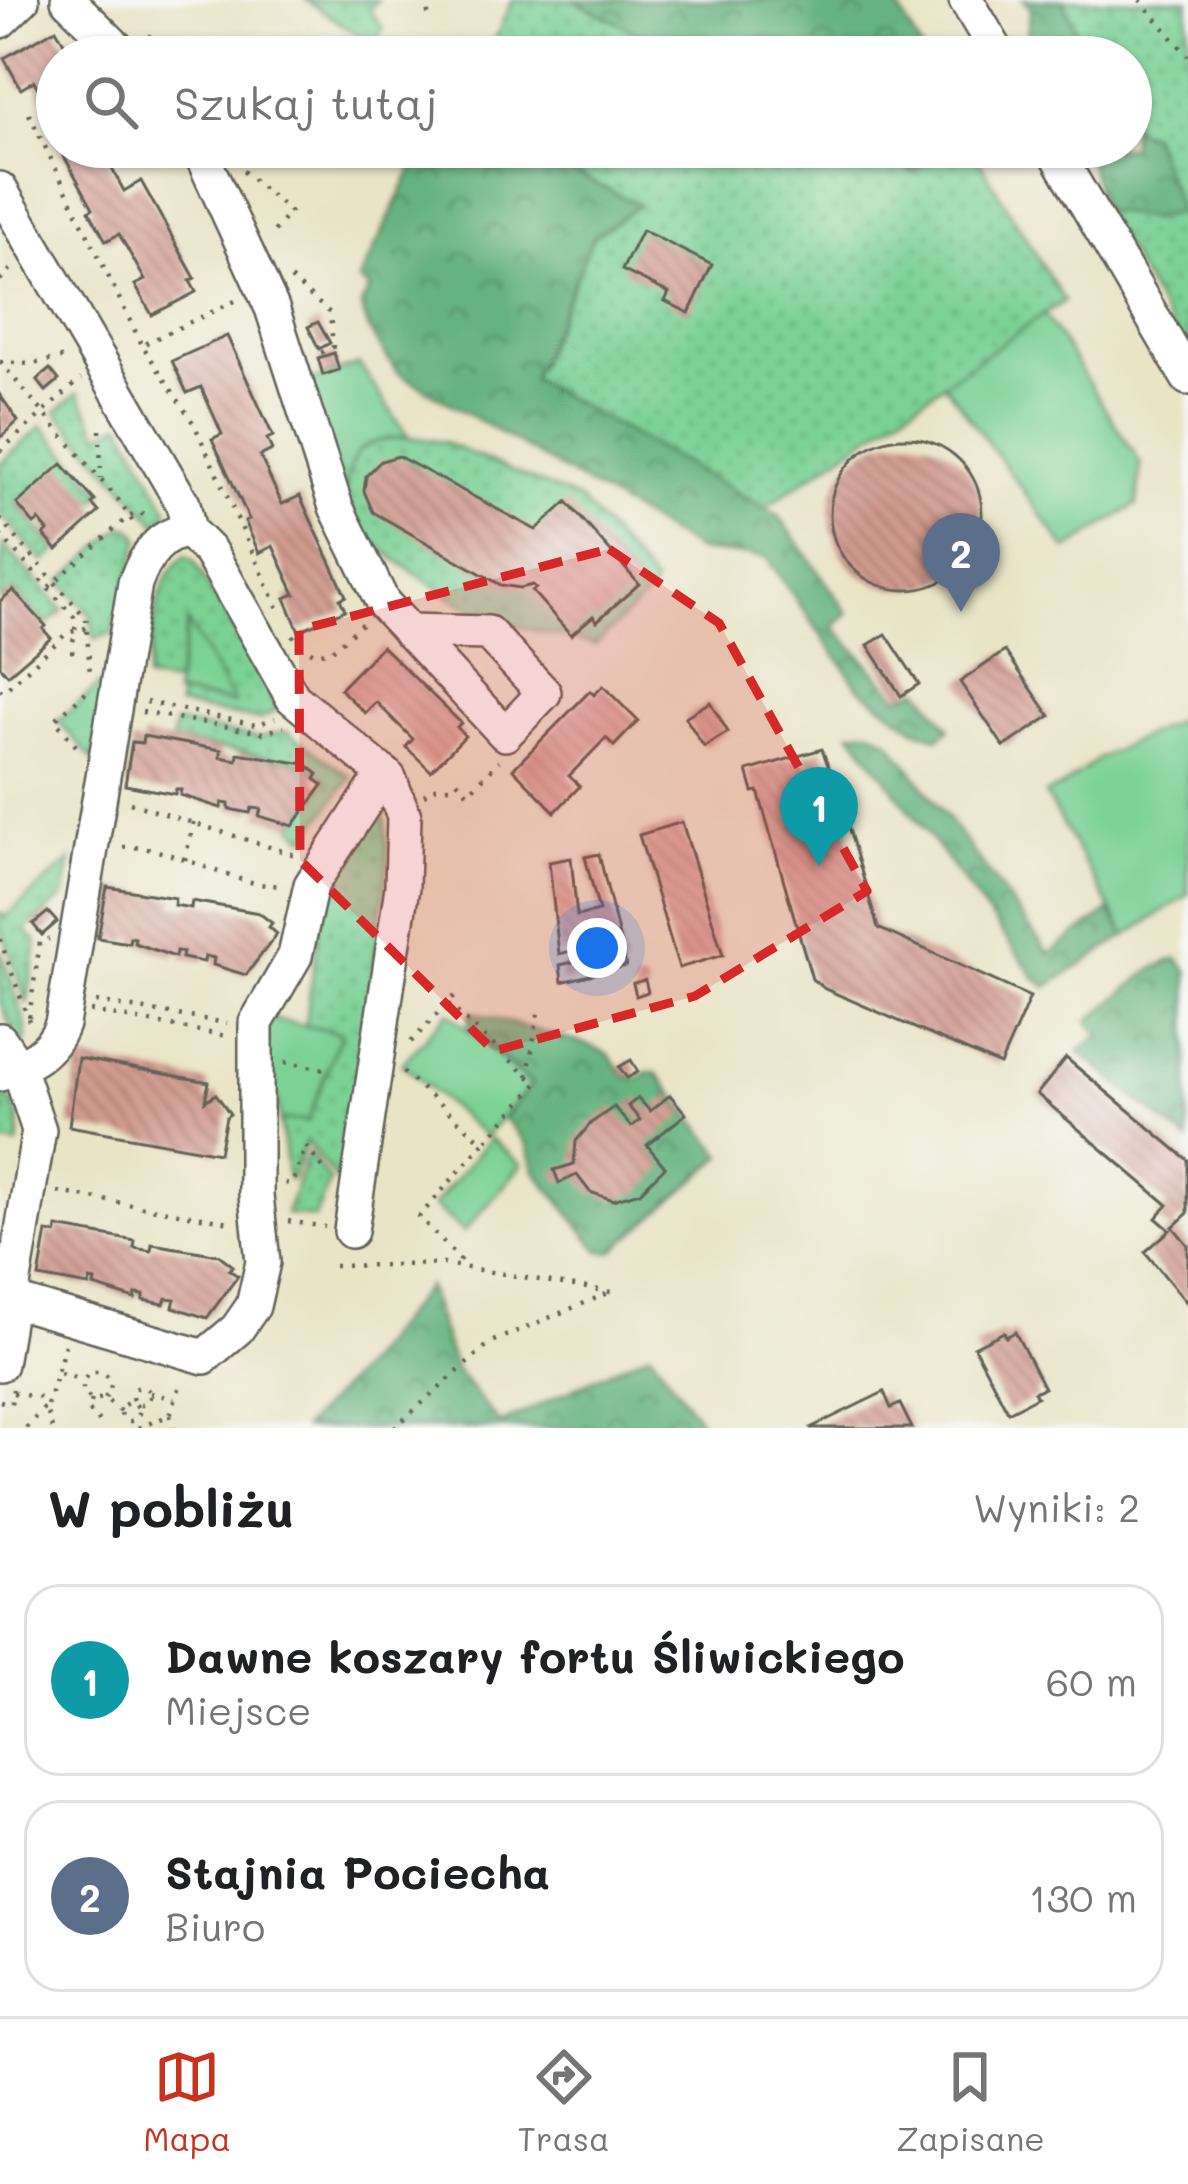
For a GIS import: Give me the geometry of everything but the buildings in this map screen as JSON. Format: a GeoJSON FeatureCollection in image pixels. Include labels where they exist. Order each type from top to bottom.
{"type":"FeatureCollection","features":[{"type":"Feature","properties":{"kind":"street"},"geometry":{"type":"LineString","coordinates":[[0,21],[22,0]]}},
{"type":"Feature","properties":{"kind":"street"},"geometry":{"type":"LineString","coordinates":[[68,0],[108,36]]}},
{"type":"Feature","properties":{"kind":"street"},"geometry":{"type":"LineString","coordinates":[[966,0],[987,36]]}},
{"type":"Feature","properties":{"kind":"street"},"geometry":{"type":"LineString","coordinates":[[208,168],[272,308],[347,535],[382,603],[408,631]]}},
{"type":"Feature","properties":{"kind":"street"},"geometry":{"type":"LineString","coordinates":[[1065,168],[1188,378]]}},
{"type":"Feature","properties":{"kind":"street"},"geometry":{"type":"LineString","coordinates":[[2,197],[183,504],[177,535],[145,558],[135,583],[62,1024],[50,1047],[6,1061],[38,1120],[11,1300],[6,1379]]}},
{"type":"Feature","properties":{"kind":"street"},"geometry":{"type":"LineString","coordinates":[[177,535],[210,552],[293,698],[384,773],[398,795],[404,817],[404,862],[351,1231]]}},
{"type":"Feature","properties":{"kind":"street"},"geometry":{"type":"LineString","coordinates":[[11,1300],[204,1357],[237,1329],[253,1306],[263,1262],[251,1042],[256,1023],[295,956],[310,885],[384,773]]}},
{"type":"Feature","properties":{"kind":"path"},"geometry":{"type":"LineString","coordinates":[[425,0],[430,23]]}},
{"type":"Feature","properties":{"kind":"path"},"geometry":{"type":"LineString","coordinates":[[1140,0],[1188,56]]}},
{"type":"Feature","properties":{"kind":"path"},"geometry":{"type":"LineString","coordinates":[[28,114],[36,130]]}},
{"type":"Feature","properties":{"kind":"path"},"geometry":{"type":"LineString","coordinates":[[55,168],[142,345],[194,424],[286,625],[301,646],[316,654],[331,651],[373,615]]}},
{"type":"Feature","properties":{"kind":"path"},"geometry":{"type":"LineString","coordinates":[[240,168],[290,212],[268,239]]}},
{"type":"Feature","properties":{"kind":"path"},"geometry":{"type":"LineString","coordinates":[[142,345],[251,294]]}},
{"type":"Feature","properties":{"kind":"path"},"geometry":{"type":"LineString","coordinates":[[0,362],[32,364],[67,357],[85,375],[0,451]]}},
{"type":"Feature","properties":{"kind":"path"},"geometry":{"type":"LineString","coordinates":[[100,430],[101,479]]}},
{"type":"Feature","properties":{"kind":"path"},"geometry":{"type":"LineString","coordinates":[[49,587],[133,513],[144,514],[177,535]]}},
{"type":"Feature","properties":{"kind":"path"},"geometry":{"type":"LineString","coordinates":[[0,519],[86,619],[87,670],[97,682],[55,721],[88,759]]}},
{"type":"Feature","properties":{"kind":"path"},"geometry":{"type":"LineString","coordinates":[[10,529],[0,536],[74,617],[77,630],[70,649],[74,660]]}},
{"type":"Feature","properties":{"kind":"path"},"geometry":{"type":"LineString","coordinates":[[0,689],[3,692],[67,633],[86,628]]}},
{"type":"Feature","properties":{"kind":"path"},"geometry":{"type":"LineString","coordinates":[[284,711],[256,725],[137,701],[148,715],[262,733],[286,726],[300,733]]}},
{"type":"Feature","properties":{"kind":"path"},"geometry":{"type":"LineString","coordinates":[[427,793],[450,788]]}},
{"type":"Feature","properties":{"kind":"path"},"geometry":{"type":"LineString","coordinates":[[130,803],[323,864]]}},
{"type":"Feature","properties":{"kind":"path"},"geometry":{"type":"LineString","coordinates":[[185,860],[194,820]]}},
{"type":"Feature","properties":{"kind":"path"},"geometry":{"type":"LineString","coordinates":[[130,847],[142,846],[262,887],[275,886]]}},
{"type":"Feature","properties":{"kind":"path"},"geometry":{"type":"LineString","coordinates":[[0,939],[29,1023],[50,1047]]}},
{"type":"Feature","properties":{"kind":"path"},"geometry":{"type":"LineString","coordinates":[[406,1047],[460,990]]}},
{"type":"Feature","properties":{"kind":"path"},"geometry":{"type":"LineString","coordinates":[[251,1042],[81,1010],[87,1002],[100,1002],[251,1042],[325,1069]]}},
{"type":"Feature","properties":{"kind":"path"},"geometry":{"type":"LineString","coordinates":[[447,1003],[537,1084],[419,1217],[469,1268]]}},
{"type":"Feature","properties":{"kind":"path"},"geometry":{"type":"LineString","coordinates":[[528,1076],[538,1012]]}},
{"type":"Feature","properties":{"kind":"path"},"geometry":{"type":"LineString","coordinates":[[392,1062],[484,1142]]}},
{"type":"Feature","properties":{"kind":"path"},"geometry":{"type":"LineString","coordinates":[[285,1184],[292,1184],[306,1146],[338,1187]]}},
{"type":"Feature","properties":{"kind":"path"},"geometry":{"type":"LineString","coordinates":[[27,1180],[260,1224],[313,1225]]}},
{"type":"Feature","properties":{"kind":"path"},"geometry":{"type":"LineString","coordinates":[[334,1266],[444,1264],[611,1292],[491,1342],[394,1428]]}},
{"type":"Feature","properties":{"kind":"path"},"geometry":{"type":"LineString","coordinates":[[26,1428],[48,1401],[66,1345],[72,1340]]}},
{"type":"Feature","properties":{"kind":"path"},"geometry":{"type":"LineString","coordinates":[[174,1428],[170,1415],[185,1371]]}},
{"type":"Feature","properties":{"kind":"path"},"geometry":{"type":"LineString","coordinates":[[57,1372],[83,1380]]}},
{"type":"Feature","properties":{"kind":"path"},"geometry":{"type":"LineString","coordinates":[[91,1372],[102,1372],[110,1378],[111,1389],[105,1398],[92,1400],[83,1391],[83,1380],[91,1372]]}},
{"type":"Feature","properties":{"kind":"path"},"geometry":{"type":"LineString","coordinates":[[6,1379],[48,1401]]}},
{"type":"Feature","properties":{"kind":"path"},"geometry":{"type":"LineString","coordinates":[[105,1398],[131,1421],[137,1418],[134,1391],[139,1387],[176,1400]]}},
{"type":"Feature","properties":{"kind":"path"},"geometry":{"type":"LineString","coordinates":[[121,1412],[123,1406],[149,1400],[150,1393]]}},
{"type":"Feature","properties":{"kind":"path"},"geometry":{"type":"LineString","coordinates":[[92,1400],[88,1411],[105,1428]]}},
{"type":"Feature","properties":{"kind":"path"},"geometry":{"type":"LineString","coordinates":[[48,1401],[52,1428]]}},
{"type":"Feature","properties":{"kind":"path"},"geometry":{"type":"LineString","coordinates":[[138,1428],[170,1415]]}},
{"type":"Feature","properties":{"kind":"highlighted area"},"geometry":{"type":"Polygon","coordinates":[[[609,549],[719,623],[867,891],[695,996],[494,1051],[300,860],[299,630],[609,549]]]}},
{"type":"Feature","properties":{"kind":"green space"},"geometry":{"type":"Polygon","coordinates":[[[306,0],[377,0],[370,10],[383,29],[379,36],[360,36],[306,0]]]}},
{"type":"Feature","properties":{"kind":"green space"},"geometry":{"type":"Polygon","coordinates":[[[512,0],[573,0],[644,36],[497,36],[512,0]]]}},
{"type":"Feature","properties":{"kind":"green space"},"geometry":{"type":"Polygon","coordinates":[[[573,0],[895,0],[914,36],[644,36],[573,0]]]}},
{"type":"Feature","properties":{"kind":"green space"},"geometry":{"type":"Polygon","coordinates":[[[1023,0],[1063,0],[1079,36],[1027,36],[1031,8],[1023,0]]]}},
{"type":"Feature","properties":{"kind":"green space"},"geometry":{"type":"Polygon","coordinates":[[[1063,0],[1188,0],[1188,355],[1102,210],[1129,168],[1152,168],[1152,36],[1079,36],[1063,0]]]}},
{"type":"Feature","properties":{"kind":"green space"},"geometry":{"type":"Polygon","coordinates":[[[1152,138],[1180,212],[1151,219],[1102,210],[1091,168],[1152,168],[1152,138]]]}},
{"type":"Feature","properties":{"kind":"green space"},"geometry":{"type":"Polygon","coordinates":[[[413,168],[563,168],[639,205],[593,237],[532,379],[779,516],[848,613],[834,627],[899,697],[920,689],[950,729],[938,738],[915,729],[859,688],[766,557],[699,551],[397,372],[369,330],[361,305],[370,288],[359,281],[413,168]]]}},
{"type":"Feature","properties":{"kind":"green space"},"geometry":{"type":"Polygon","coordinates":[[[563,168],[906,168],[913,172],[919,168],[984,168],[1064,301],[763,509],[532,379],[593,237],[638,205],[563,168]]]}},
{"type":"Feature","properties":{"kind":"green space"},"geometry":{"type":"Polygon","coordinates":[[[1044,314],[1141,464],[1137,504],[1067,550],[944,383],[1044,314]]]}},
{"type":"Feature","properties":{"kind":"green space"},"geometry":{"type":"Polygon","coordinates":[[[359,364],[408,437],[361,449],[351,466],[346,494],[306,383],[359,364]]]}},
{"type":"Feature","properties":{"kind":"green space"},"geometry":{"type":"Polygon","coordinates":[[[78,393],[100,434],[122,423],[168,510],[159,526],[56,412],[78,393]]]}},
{"type":"Feature","properties":{"kind":"green space"},"geometry":{"type":"Polygon","coordinates":[[[42,426],[103,493],[95,501],[17,504],[57,550],[44,562],[0,514],[0,464],[42,426]]]}},
{"type":"Feature","properties":{"kind":"green space"},"geometry":{"type":"Polygon","coordinates":[[[408,437],[443,442],[580,500],[654,583],[651,592],[595,645],[486,616],[438,588],[365,534],[347,498],[347,470],[356,454],[380,441],[408,437]]]}},
{"type":"Feature","properties":{"kind":"green space"},"geometry":{"type":"Polygon","coordinates":[[[122,527],[131,528],[140,539],[113,633],[95,639],[90,614],[61,582],[122,527]]]}},
{"type":"Feature","properties":{"kind":"green space"},"geometry":{"type":"Polygon","coordinates":[[[3,544],[63,610],[46,626],[13,590],[0,601],[3,544]]]}},
{"type":"Feature","properties":{"kind":"green space"},"geometry":{"type":"Polygon","coordinates":[[[186,556],[194,561],[279,708],[260,720],[178,706],[180,695],[233,702],[187,625],[176,684],[146,680],[160,595],[175,566],[186,556]]]}},
{"type":"Feature","properties":{"kind":"green space"},"geometry":{"type":"Polygon","coordinates":[[[188,623],[234,703],[174,694],[188,623]]]}},
{"type":"Feature","properties":{"kind":"green space"},"geometry":{"type":"Polygon","coordinates":[[[107,678],[93,760],[58,721],[107,678]]]}},
{"type":"Feature","properties":{"kind":"green space"},"geometry":{"type":"Polygon","coordinates":[[[1188,715],[1188,895],[1126,936],[1045,794],[1062,787],[1099,758],[1188,715]]]}},
{"type":"Feature","properties":{"kind":"green space"},"geometry":{"type":"Polygon","coordinates":[[[175,723],[258,738],[286,731],[351,777],[306,838],[293,826],[327,780],[305,763],[172,741],[175,723]]]}},
{"type":"Feature","properties":{"kind":"green space"},"geometry":{"type":"Polygon","coordinates":[[[870,730],[890,741],[1049,954],[1109,911],[1126,936],[1047,987],[1034,976],[851,732],[870,730]]]}},
{"type":"Feature","properties":{"kind":"green space"},"geometry":{"type":"Polygon","coordinates":[[[378,809],[384,810],[388,865],[342,1187],[306,1141],[288,1180],[280,1120],[308,1121],[340,1033],[305,1026],[327,876],[378,809]]]}},
{"type":"Feature","properties":{"kind":"green space"},"geometry":{"type":"Polygon","coordinates":[[[71,860],[64,896],[25,930],[37,942],[27,1004],[0,925],[0,912],[5,917],[71,860]]]}},
{"type":"Feature","properties":{"kind":"green space"},"geometry":{"type":"Polygon","coordinates":[[[0,949],[26,1026],[25,1042],[18,1043],[0,1001],[0,949]]]}},
{"type":"Feature","properties":{"kind":"green space"},"geometry":{"type":"Polygon","coordinates":[[[1177,958],[1188,971],[1188,1141],[1079,1052],[1100,1035],[1089,1021],[1152,969],[1177,958]]]}},
{"type":"Feature","properties":{"kind":"green space"},"geometry":{"type":"Polygon","coordinates":[[[448,1012],[531,1085],[485,1137],[402,1064],[448,1012]]]}},
{"type":"Feature","properties":{"kind":"green space"},"geometry":{"type":"Polygon","coordinates":[[[471,1012],[591,1046],[609,1055],[627,1078],[657,1073],[723,1156],[612,1252],[600,1251],[535,1171],[527,1144],[504,1118],[532,1084],[468,1027],[471,1012]]]}},
{"type":"Feature","properties":{"kind":"green space"},"geometry":{"type":"Polygon","coordinates":[[[266,1018],[341,1033],[308,1121],[280,1120],[277,1099],[266,1117],[266,1018]]]}},
{"type":"Feature","properties":{"kind":"green space"},"geometry":{"type":"Polygon","coordinates":[[[3,1094],[18,1117],[18,1145],[0,1142],[3,1094]]]}},
{"type":"Feature","properties":{"kind":"green space"},"geometry":{"type":"Polygon","coordinates":[[[490,1138],[522,1165],[464,1232],[433,1206],[490,1138]]]}},
{"type":"Feature","properties":{"kind":"green space"},"geometry":{"type":"Polygon","coordinates":[[[308,1152],[330,1182],[314,1218],[286,1214],[308,1152]]]}},
{"type":"Feature","properties":{"kind":"green space"},"geometry":{"type":"Polygon","coordinates":[[[427,1286],[454,1368],[500,1424],[650,1352],[705,1428],[303,1428],[362,1367],[427,1286]]]}},
{"type":"Feature","properties":{"kind":"place","name":"Stajnia Pociecha"},"geometry":{"type":"Point","coordinates":[961,612]}},
{"type":"Feature","properties":{"kind":"place","name":"Dawne koszary fortu Śliwickiego"},"geometry":{"type":"Point","coordinates":[819,866]}}]}
